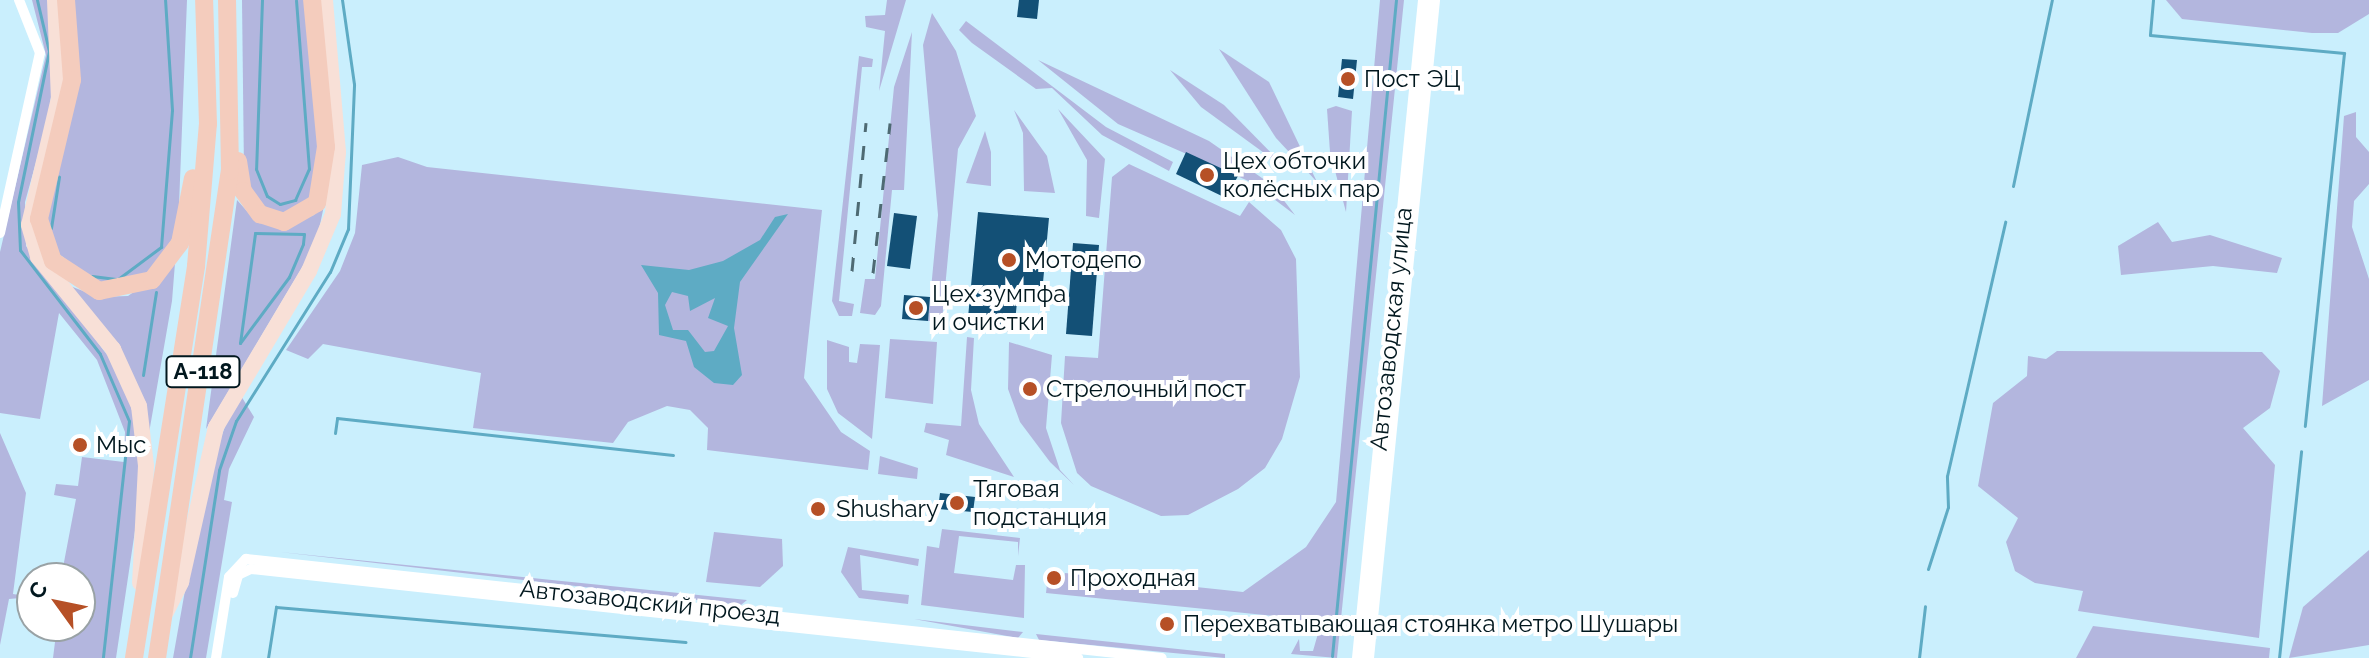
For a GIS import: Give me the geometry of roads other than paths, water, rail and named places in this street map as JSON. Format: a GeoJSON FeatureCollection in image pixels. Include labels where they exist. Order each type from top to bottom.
{"type":"FeatureCollection","features":[{"type":"Feature","properties":{"kind":"highway"},"geometry":{"type":"LineString","coordinates":[[66,0],[72,80],[39,219],[46,250],[62,272],[99,291],[152,280],[180,243],[194,174],[206,150]]}},
{"type":"Feature","properties":{"kind":"highway","name":"А-118"},"geometry":{"type":"LineString","coordinates":[[134,658],[196,266],[206,150],[204,0]]}},
{"type":"Feature","properties":{"kind":"highway","name":"А-118"},"geometry":{"type":"LineString","coordinates":[[157,658],[219,266],[231,127],[227,0]]}},
{"type":"Feature","properties":{"kind":"highway"},"geometry":{"type":"LineString","coordinates":[[231,127],[250,205],[284,222],[317,203],[326,147],[312,0]]}},
{"type":"Feature","properties":{"kind":"main road"},"geometry":{"type":"LineString","coordinates":[[55,0],[59,98],[29,225],[38,257],[113,349],[139,406],[146,466],[141,611]]}},
{"type":"Feature","properties":{"kind":"main road"},"geometry":{"type":"LineString","coordinates":[[163,617],[181,582],[216,427],[309,271],[333,214],[338,152],[325,0]]}},
{"type":"Feature","properties":{"kind":"street"},"geometry":{"type":"LineString","coordinates":[[0,233],[40,61],[38,32],[19,0]]}},
{"type":"Feature","properties":{"kind":"street","name":"Автозаводская улица"},"geometry":{"type":"LineString","coordinates":[[1358,658],[1424,0]]}},
{"type":"Feature","properties":{"kind":"street","name":"Автозаводская улица"},"geometry":{"type":"LineString","coordinates":[[1368,658],[1434,0]]}},
{"type":"Feature","properties":{"kind":"street","name":"Автозаводский проезд"},"geometry":{"type":"LineString","coordinates":[[216,658],[229,577],[246,559],[1162,658]]}},
{"type":"Feature","properties":{"kind":"street","name":"Автозаводский проезд"},"geometry":{"type":"LineString","coordinates":[[223,658],[235,581],[251,569],[1078,658]]}},
{"type":"Feature","properties":{"kind":"waterway"},"geometry":{"type":"LineString","coordinates":[[37,0],[49,51],[18,202],[20,250],[100,354],[129,421],[103,658]]}},
{"type":"Feature","properties":{"kind":"waterway"},"geometry":{"type":"LineString","coordinates":[[92,276],[118,279],[161,247],[172,110],[165,0]]}},
{"type":"Feature","properties":{"kind":"waterway"},"geometry":{"type":"LineString","coordinates":[[262,0],[256,169],[267,196],[280,204],[295,200],[309,169],[296,0]]}},
{"type":"Feature","properties":{"kind":"waterway"},"geometry":{"type":"LineString","coordinates":[[190,658],[219,470],[236,421],[330,272],[348,229],[354,84],[342,0]]}},
{"type":"Feature","properties":{"kind":"waterway"},"geometry":{"type":"LineString","coordinates":[[1332,656],[1396,0]]}},
{"type":"Feature","properties":{"kind":"waterway"},"geometry":{"type":"LineString","coordinates":[[2013,186],[2052,0]]}},
{"type":"Feature","properties":{"kind":"waterway"},"geometry":{"type":"LineString","coordinates":[[2153,0],[2150,35],[2344,53],[2305,426]]}},
{"type":"Feature","properties":{"kind":"waterway"},"geometry":{"type":"LineString","coordinates":[[51,228],[59,177]]}},
{"type":"Feature","properties":{"kind":"waterway"},"geometry":{"type":"LineString","coordinates":[[1928,569],[1948,507],[1947,476],[2005,222]]}},
{"type":"Feature","properties":{"kind":"waterway"},"geometry":{"type":"LineString","coordinates":[[255,233],[304,234],[303,244],[289,277],[240,343],[255,233]]}},
{"type":"Feature","properties":{"kind":"waterway"},"geometry":{"type":"LineString","coordinates":[[143,375],[156,292]]}},
{"type":"Feature","properties":{"kind":"waterway"},"geometry":{"type":"LineString","coordinates":[[335,433],[337,418],[673,455]]}},
{"type":"Feature","properties":{"kind":"waterway"},"geometry":{"type":"LineString","coordinates":[[2279,658],[2301,451]]}},
{"type":"Feature","properties":{"kind":"waterway"},"geometry":{"type":"LineString","coordinates":[[1919,658],[1925,606]]}},
{"type":"Feature","properties":{"kind":"waterway"},"geometry":{"type":"LineString","coordinates":[[268,658],[276,607],[686,642]]}},
{"type":"Feature","properties":{"kind":"railway"},"geometry":{"type":"LineString","coordinates":[[852,271],[866,123]]}},
{"type":"Feature","properties":{"kind":"railway"},"geometry":{"type":"LineString","coordinates":[[873,273],[890,123]]}},
{"type":"Feature","properties":{"kind":"place","name":"Пост ЭЦ"},"geometry":{"type":"Point","coordinates":[1348,79]}},
{"type":"Feature","properties":{"kind":"place","name":"Цех обточки колёсных пар"},"geometry":{"type":"Point","coordinates":[1207,175]}},
{"type":"Feature","properties":{"kind":"place","name":"Мотодепо"},"geometry":{"type":"Point","coordinates":[1009,260]}},
{"type":"Feature","properties":{"kind":"place","name":"Цех зумпфа и очистки"},"geometry":{"type":"Point","coordinates":[916,308]}},
{"type":"Feature","properties":{"kind":"place","name":"Стрелочный пост"},"geometry":{"type":"Point","coordinates":[1030,389]}},
{"type":"Feature","properties":{"kind":"place","name":"Мыс"},"geometry":{"type":"Point","coordinates":[80,445]}},
{"type":"Feature","properties":{"kind":"place","name":"Тяговая подстанция"},"geometry":{"type":"Point","coordinates":[957,503]}},
{"type":"Feature","properties":{"kind":"place","name":"Shushary"},"geometry":{"type":"Point","coordinates":[818,509]}},
{"type":"Feature","properties":{"kind":"place","name":"Проходная"},"geometry":{"type":"Point","coordinates":[1054,578]}},
{"type":"Feature","properties":{"kind":"place","name":"Перехватывающая стоянка метро Шушары"},"geometry":{"type":"Point","coordinates":[1167,624]}}]}
